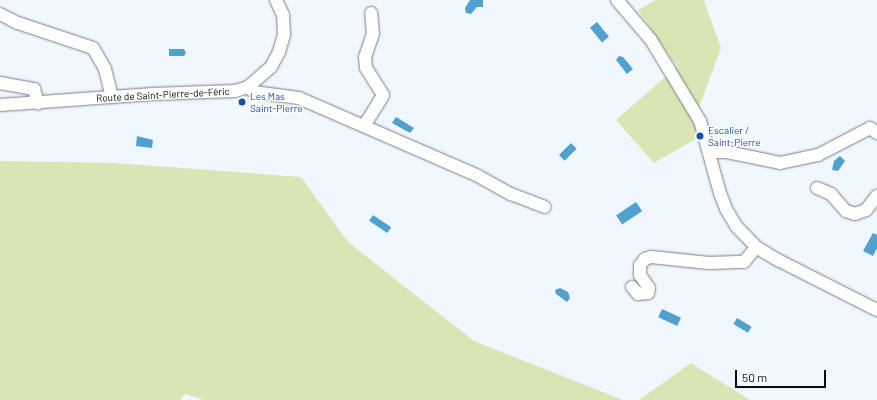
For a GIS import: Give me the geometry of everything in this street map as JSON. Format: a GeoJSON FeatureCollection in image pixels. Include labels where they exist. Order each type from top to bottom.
{"type":"FeatureCollection","features":[{"type":"Feature","properties":{"kind":"street","name":"Route de Saint-Pierre-de-Féric"},"geometry":{"type":"LineString","coordinates":[[5,105],[112,96],[214,93],[235,91],[248,87],[271,67],[279,52],[284,34],[284,15],[276,0]]}},
{"type":"Feature","properties":{"kind":"street"},"geometry":{"type":"LineString","coordinates":[[617,0],[650,40],[684,92],[700,121],[726,209],[737,227],[756,247],[877,310]]}},
{"type":"Feature","properties":{"kind":"street"},"geometry":{"type":"LineString","coordinates":[[364,126],[383,95],[366,68],[365,56],[372,34],[371,13]]}},
{"type":"Feature","properties":{"kind":"street"},"geometry":{"type":"LineString","coordinates":[[0,14],[18,23],[93,48],[105,69],[112,96]]}},
{"type":"Feature","properties":{"kind":"street"},"geometry":{"type":"LineString","coordinates":[[0,83],[34,90],[38,103]]}},
{"type":"Feature","properties":{"kind":"street"},"geometry":{"type":"LineString","coordinates":[[248,87],[254,92],[300,98],[478,176],[511,194],[545,207]]}},
{"type":"Feature","properties":{"kind":"street"},"geometry":{"type":"LineString","coordinates":[[0,115],[5,105]]}},
{"type":"Feature","properties":{"kind":"street"},"geometry":{"type":"LineString","coordinates":[[710,152],[727,152],[780,163],[818,156],[875,127]]}},
{"type":"Feature","properties":{"kind":"street"},"geometry":{"type":"LineString","coordinates":[[817,188],[831,194],[846,211],[855,214],[866,210],[877,196]]}},
{"type":"Feature","properties":{"kind":"street"},"geometry":{"type":"LineString","coordinates":[[632,287],[638,294],[648,293],[649,288],[640,275],[640,265],[645,259],[651,257],[709,263],[744,262],[756,247]]}},
{"type":"Feature","properties":{"kind":"green space"},"geometry":{"type":"Polygon","coordinates":[[[656,0],[704,0],[721,48],[695,118],[701,136],[654,163],[616,120],[677,67],[638,10],[656,0]]]}},
{"type":"Feature","properties":{"kind":"green space"},"geometry":{"type":"Polygon","coordinates":[[[0,161],[115,163],[301,177],[348,242],[474,341],[623,400],[204,400],[185,394],[180,400],[0,400],[0,161]]]}},
{"type":"Feature","properties":{"kind":"green space"},"geometry":{"type":"Polygon","coordinates":[[[691,363],[750,400],[639,400],[691,363]]]}},
{"type":"Feature","properties":{"kind":"water"},"geometry":{"type":"Polygon","coordinates":[[[470,0],[483,0],[483,7],[477,7],[471,14],[466,13],[465,8],[470,0]]]}},
{"type":"Feature","properties":{"kind":"water"},"geometry":{"type":"Polygon","coordinates":[[[597,22],[609,37],[602,42],[590,28],[597,22]]]}},
{"type":"Feature","properties":{"kind":"water"},"geometry":{"type":"Polygon","coordinates":[[[169,49],[184,49],[186,53],[184,56],[169,56],[169,49]]]}},
{"type":"Feature","properties":{"kind":"water"},"geometry":{"type":"Polygon","coordinates":[[[619,56],[623,57],[633,69],[627,74],[616,60],[619,56]]]}},
{"type":"Feature","properties":{"kind":"water"},"geometry":{"type":"Polygon","coordinates":[[[396,117],[414,128],[410,133],[392,123],[396,117]]]}},
{"type":"Feature","properties":{"kind":"water"},"geometry":{"type":"Polygon","coordinates":[[[137,136],[153,140],[152,148],[136,146],[137,136]]]}},
{"type":"Feature","properties":{"kind":"water"},"geometry":{"type":"Polygon","coordinates":[[[571,143],[577,149],[565,161],[559,155],[571,143]]]}},
{"type":"Feature","properties":{"kind":"water"},"geometry":{"type":"Polygon","coordinates":[[[840,156],[845,161],[838,171],[832,170],[834,161],[840,156]]]}},
{"type":"Feature","properties":{"kind":"water"},"geometry":{"type":"Polygon","coordinates":[[[636,202],[642,211],[622,225],[616,215],[636,202]]]}},
{"type":"Feature","properties":{"kind":"water"},"geometry":{"type":"Polygon","coordinates":[[[373,215],[391,227],[387,233],[369,221],[373,215]]]}},
{"type":"Feature","properties":{"kind":"water"},"geometry":{"type":"Polygon","coordinates":[[[873,233],[877,235],[877,248],[873,256],[863,251],[873,233]]]}},
{"type":"Feature","properties":{"kind":"water"},"geometry":{"type":"Polygon","coordinates":[[[560,288],[568,292],[570,298],[567,302],[556,294],[555,290],[560,288]]]}},
{"type":"Feature","properties":{"kind":"water"},"geometry":{"type":"Polygon","coordinates":[[[662,309],[681,318],[677,326],[658,317],[662,309]]]}},
{"type":"Feature","properties":{"kind":"water"},"geometry":{"type":"Polygon","coordinates":[[[737,318],[752,327],[748,333],[733,324],[737,318]]]}},
{"type":"Feature","properties":{"kind":"place","name":"Les Mas Saint-Pierre"},"geometry":{"type":"Point","coordinates":[242,102]}},
{"type":"Feature","properties":{"kind":"place","name":"Escalier / Saint-Pierre"},"geometry":{"type":"Point","coordinates":[700,136]}}]}
